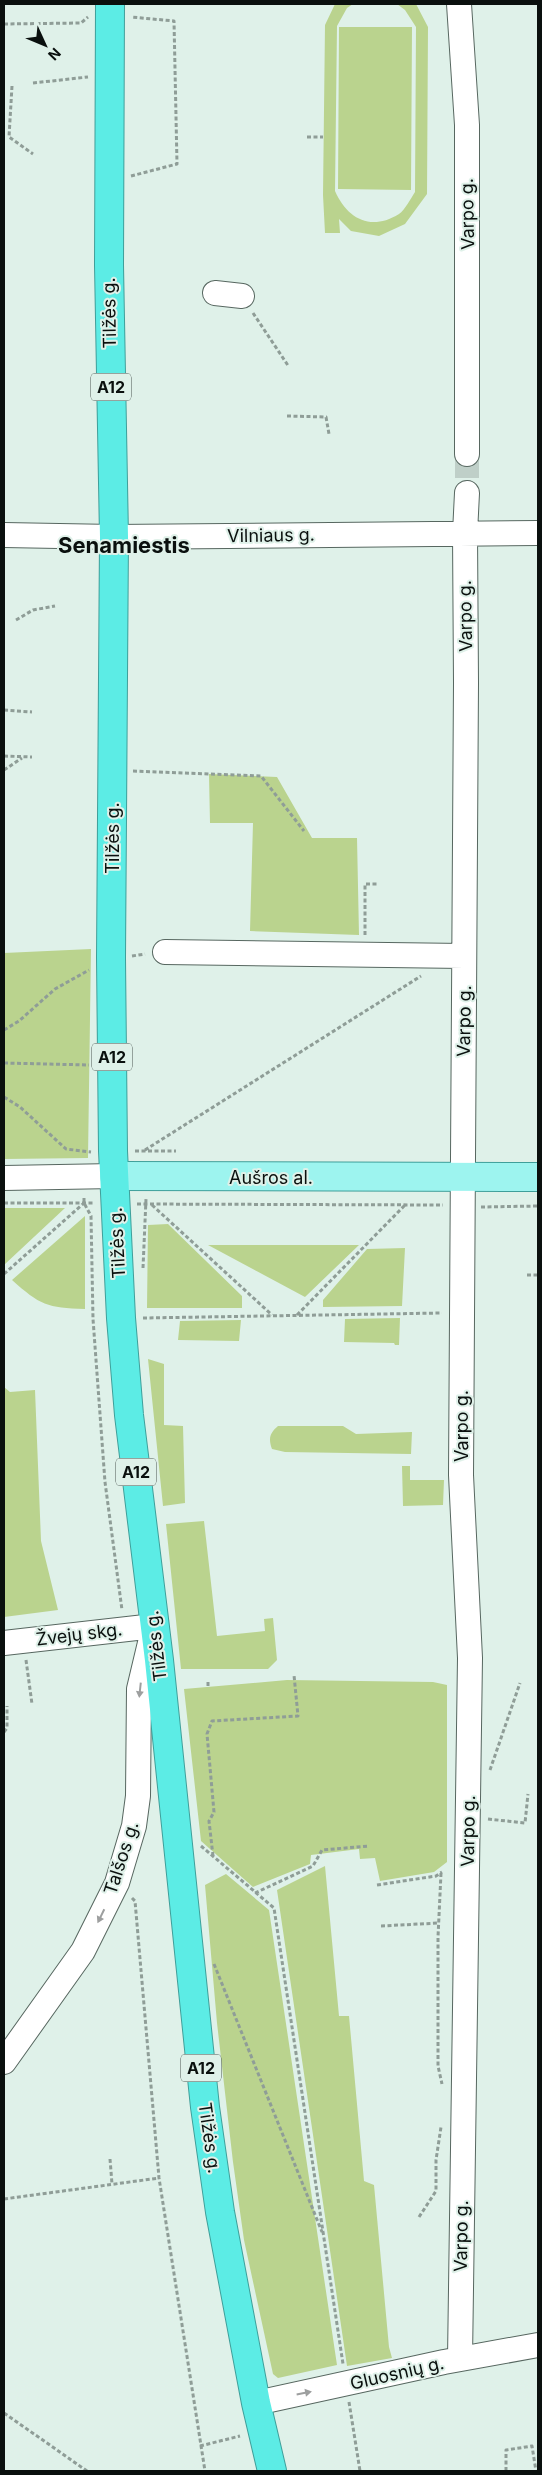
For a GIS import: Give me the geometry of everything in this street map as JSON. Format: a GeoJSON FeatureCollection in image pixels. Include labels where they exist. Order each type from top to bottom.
{"type":"FeatureCollection","features":[{"type":"Feature","properties":{"kind":"highway","name":"Tilžės g."},"geometry":{"type":"LineString","coordinates":[[103,12],[108,75],[110,183],[108,265],[114,537],[112,1066],[115,1205],[121,1318],[129,1415],[154,1626],[205,2107],[220,2212],[256,2403],[272,2471]]}},
{"type":"Feature","properties":{"kind":"main road","name":"Aušros al."},"geometry":{"type":"LineString","coordinates":[[114,1176],[538,1177]]}},
{"type":"Feature","properties":{"kind":"street","name":"Varpo g."},"geometry":{"type":"LineString","coordinates":[[459,4],[467,124],[467,454]]}},
{"type":"Feature","properties":{"kind":"street"},"geometry":{"type":"LineString","coordinates":[[215,293],[242,296]]}},
{"type":"Feature","properties":{"kind":"street","name":"Varpo g."},"geometry":{"type":"LineString","coordinates":[[452,2361],[468,1817],[470,1658],[461,1475],[464,1178],[459,955],[464,533],[467,493]]}},
{"type":"Feature","properties":{"kind":"street","name":"Vilniaus g."},"geometry":{"type":"LineString","coordinates":[[4,535],[114,537],[464,533],[538,534]]}},
{"type":"Feature","properties":{"kind":"street"},"geometry":{"type":"LineString","coordinates":[[165,952],[459,955]]}},
{"type":"Feature","properties":{"kind":"street","name":"Aušros al."},"geometry":{"type":"LineString","coordinates":[[4,1178],[114,1176]]}},
{"type":"Feature","properties":{"kind":"street","name":"Žvejų skg."},"geometry":{"type":"LineString","coordinates":[[13,1642],[154,1626]]}},
{"type":"Feature","properties":{"kind":"street","name":"Talšos g."},"geometry":{"type":"LineString","coordinates":[[4,2062],[83,1952],[117,1883],[134,1826],[138,1796],[139,1689],[154,1626]]}},
{"type":"Feature","properties":{"kind":"street","name":"Gluosnių g."},"geometry":{"type":"LineString","coordinates":[[256,2403],[452,2361],[538,2345]]}},
{"type":"Feature","properties":{"kind":"path"},"geometry":{"type":"LineString","coordinates":[[4,24],[81,23],[103,12],[174,21],[177,164],[110,183]]}},
{"type":"Feature","properties":{"kind":"path"},"geometry":{"type":"LineString","coordinates":[[33,83],[108,75]]}},
{"type":"Feature","properties":{"kind":"path"},"geometry":{"type":"LineString","coordinates":[[12,86],[9,137],[33,154]]}},
{"type":"Feature","properties":{"kind":"path"},"geometry":{"type":"LineString","coordinates":[[307,137],[323,137]]}},
{"type":"Feature","properties":{"kind":"path"},"geometry":{"type":"LineString","coordinates":[[242,296],[289,367]]}},
{"type":"Feature","properties":{"kind":"path"},"geometry":{"type":"LineString","coordinates":[[287,416],[326,417],[329,434]]}},
{"type":"Feature","properties":{"kind":"path"},"geometry":{"type":"LineString","coordinates":[[16,620],[33,610],[55,606]]}},
{"type":"Feature","properties":{"kind":"path"},"geometry":{"type":"LineString","coordinates":[[4,710],[32,712]]}},
{"type":"Feature","properties":{"kind":"path"},"geometry":{"type":"LineString","coordinates":[[4,756],[32,757]]}},
{"type":"Feature","properties":{"kind":"path"},"geometry":{"type":"LineString","coordinates":[[4,770],[22,757]]}},
{"type":"Feature","properties":{"kind":"path"},"geometry":{"type":"LineString","coordinates":[[112,770],[261,776],[304,831]]}},
{"type":"Feature","properties":{"kind":"path"},"geometry":{"type":"LineString","coordinates":[[364,955],[365,884],[379,884]]}},
{"type":"Feature","properties":{"kind":"path"},"geometry":{"type":"LineString","coordinates":[[4,1030],[19,1021],[55,989],[111,958],[165,952]]}},
{"type":"Feature","properties":{"kind":"path"},"geometry":{"type":"LineString","coordinates":[[183,1151],[144,1151],[459,955]]}},
{"type":"Feature","properties":{"kind":"path"},"geometry":{"type":"LineString","coordinates":[[4,1063],[112,1066]]}},
{"type":"Feature","properties":{"kind":"path"},"geometry":{"type":"LineString","coordinates":[[4,1097],[20,1107],[66,1150],[84,1152]]}},
{"type":"Feature","properties":{"kind":"path"},"geometry":{"type":"LineString","coordinates":[[4,1203],[152,1205],[406,1203],[437,1204],[464,1208],[538,1206]]}},
{"type":"Feature","properties":{"kind":"path"},"geometry":{"type":"LineString","coordinates":[[4,1274],[84,1203]]}},
{"type":"Feature","properties":{"kind":"path"},"geometry":{"type":"LineString","coordinates":[[84,1203],[91,1216],[93,1319],[104,1472],[124,1629]]}},
{"type":"Feature","properties":{"kind":"path"},"geometry":{"type":"LineString","coordinates":[[297,1315],[406,1203]]}},
{"type":"Feature","properties":{"kind":"path"},"geometry":{"type":"LineString","coordinates":[[152,1205],[273,1315]]}},
{"type":"Feature","properties":{"kind":"path"},"geometry":{"type":"LineString","coordinates":[[527,1275],[538,1275]]}},
{"type":"Feature","properties":{"kind":"path"},"geometry":{"type":"LineString","coordinates":[[121,1318],[434,1313]]}},
{"type":"Feature","properties":{"kind":"path"},"geometry":{"type":"LineString","coordinates":[[13,1642],[32,1704]]}},
{"type":"Feature","properties":{"kind":"path"},"geometry":{"type":"LineString","coordinates":[[213,1857],[208,1820],[214,1812],[207,1734],[212,1722],[298,1716],[294,1675]]}},
{"type":"Feature","properties":{"kind":"path"},"geometry":{"type":"LineString","coordinates":[[208,1681],[208,1686]]}},
{"type":"Feature","properties":{"kind":"path"},"geometry":{"type":"LineString","coordinates":[[488,1777],[520,1683]]}},
{"type":"Feature","properties":{"kind":"path"},"geometry":{"type":"LineString","coordinates":[[4,1732],[7,1728],[7,1706]]}},
{"type":"Feature","properties":{"kind":"path"},"geometry":{"type":"LineString","coordinates":[[468,1817],[525,1823],[528,1794]]}},
{"type":"Feature","properties":{"kind":"path"},"geometry":{"type":"LineString","coordinates":[[197,1843],[274,1908],[360,2471]]}},
{"type":"Feature","properties":{"kind":"path"},"geometry":{"type":"LineString","coordinates":[[255,1893],[313,1866],[322,1850],[369,1846]]}},
{"type":"Feature","properties":{"kind":"path"},"geometry":{"type":"LineString","coordinates":[[377,1885],[427,1878],[441,1873],[467,1855]]}},
{"type":"Feature","properties":{"kind":"path"},"geometry":{"type":"LineString","coordinates":[[441,1873],[438,2066],[443,2090]]}},
{"type":"Feature","properties":{"kind":"path"},"geometry":{"type":"LineString","coordinates":[[117,1883],[135,1901],[158,2178],[205,2471]]}},
{"type":"Feature","properties":{"kind":"path"},"geometry":{"type":"LineString","coordinates":[[381,1926],[439,1923]]}},
{"type":"Feature","properties":{"kind":"path"},"geometry":{"type":"LineString","coordinates":[[214,1962],[324,2237]]}},
{"type":"Feature","properties":{"kind":"path"},"geometry":{"type":"LineString","coordinates":[[419,2218],[436,2191],[436,2160],[441,2124]]}},
{"type":"Feature","properties":{"kind":"path"},"geometry":{"type":"LineString","coordinates":[[110,2159],[112,2184]]}},
{"type":"Feature","properties":{"kind":"path"},"geometry":{"type":"LineString","coordinates":[[4,2200],[158,2178]]}},
{"type":"Feature","properties":{"kind":"path"},"geometry":{"type":"LineString","coordinates":[[4,2412],[87,2471]]}},
{"type":"Feature","properties":{"kind":"path"},"geometry":{"type":"LineString","coordinates":[[200,2446],[263,2430]]}},
{"type":"Feature","properties":{"kind":"path"},"geometry":{"type":"LineString","coordinates":[[506,2471],[506,2450],[532,2446],[536,2471]]}},
{"type":"Feature","properties":{"kind":"green space"},"geometry":{"type":"Polygon","coordinates":[[[335,4],[353,4],[347,8],[337,26],[335,191],[346,209],[353,215],[369,222],[378,222],[399,214],[406,207],[415,192],[416,27],[405,10],[397,4],[416,4],[428,27],[427,194],[405,224],[379,236],[351,231],[339,219],[340,233],[325,233],[323,195],[325,25],[335,4]]]}},
{"type":"Feature","properties":{"kind":"green space"},"geometry":{"type":"Polygon","coordinates":[[[339,27],[412,27],[411,190],[338,189],[339,27]]]}},
{"type":"Feature","properties":{"kind":"green space"},"geometry":{"type":"Polygon","coordinates":[[[209,774],[277,777],[312,838],[357,838],[359,935],[250,931],[253,823],[210,823],[209,774]]]}},
{"type":"Feature","properties":{"kind":"green space"},"geometry":{"type":"Polygon","coordinates":[[[91,949],[88,1158],[4,1159],[4,953],[91,949]]]}},
{"type":"Feature","properties":{"kind":"green space"},"geometry":{"type":"Polygon","coordinates":[[[4,1208],[65,1208],[4,1265],[4,1208]]]}},
{"type":"Feature","properties":{"kind":"green space"},"geometry":{"type":"Polygon","coordinates":[[[85,1216],[85,1309],[61,1308],[45,1304],[30,1295],[12,1280],[85,1216]]]}},
{"type":"Feature","properties":{"kind":"green space"},"geometry":{"type":"Polygon","coordinates":[[[168,1224],[242,1296],[242,1308],[147,1308],[148,1225],[168,1224]]]}},
{"type":"Feature","properties":{"kind":"green space"},"geometry":{"type":"Polygon","coordinates":[[[208,1245],[359,1245],[305,1297],[208,1245]]]}},
{"type":"Feature","properties":{"kind":"green space"},"geometry":{"type":"Polygon","coordinates":[[[405,1248],[402,1306],[323,1307],[323,1300],[367,1249],[405,1248]]]}},
{"type":"Feature","properties":{"kind":"green space"},"geometry":{"type":"Polygon","coordinates":[[[400,1318],[399,1345],[394,1343],[344,1342],[345,1319],[400,1318]]]}},
{"type":"Feature","properties":{"kind":"green space"},"geometry":{"type":"Polygon","coordinates":[[[241,1320],[239,1341],[178,1340],[180,1321],[241,1320]]]}},
{"type":"Feature","properties":{"kind":"green space"},"geometry":{"type":"Polygon","coordinates":[[[148,1359],[164,1364],[164,1425],[183,1426],[185,1503],[163,1506],[148,1359]]]}},
{"type":"Feature","properties":{"kind":"green space"},"geometry":{"type":"Polygon","coordinates":[[[4,1387],[10,1392],[35,1390],[41,1541],[58,1610],[4,1617],[4,1387]]]}},
{"type":"Feature","properties":{"kind":"green space"},"geometry":{"type":"Polygon","coordinates":[[[278,1426],[343,1426],[356,1434],[412,1432],[411,1454],[285,1452],[272,1449],[270,1439],[273,1431],[278,1426]]]}},
{"type":"Feature","properties":{"kind":"green space"},"geometry":{"type":"Polygon","coordinates":[[[402,1466],[410,1466],[410,1480],[444,1480],[443,1505],[403,1506],[402,1466]]]}},
{"type":"Feature","properties":{"kind":"green space"},"geometry":{"type":"Polygon","coordinates":[[[204,1521],[217,1636],[265,1631],[264,1619],[273,1618],[277,1660],[268,1669],[181,1669],[166,1524],[204,1521]]]}},
{"type":"Feature","properties":{"kind":"green space"},"geometry":{"type":"Polygon","coordinates":[[[287,1680],[433,1682],[447,1685],[447,1862],[434,1872],[380,1881],[375,1858],[360,1859],[359,1849],[311,1855],[310,1864],[253,1887],[201,1841],[184,1689],[287,1680]]]}},
{"type":"Feature","properties":{"kind":"green space"},"geometry":{"type":"Polygon","coordinates":[[[325,1866],[339,2016],[349,2016],[364,2181],[374,2185],[389,2347],[392,2358],[347,2366],[277,1890],[325,1866]]]}},
{"type":"Feature","properties":{"kind":"green space"},"geometry":{"type":"Polygon","coordinates":[[[226,1874],[269,1910],[337,2365],[278,2378],[273,2374],[244,2240],[217,2023],[205,1885],[226,1874]]]}},
{"type":"Feature","properties":{"kind":"tunnel"},"geometry":{"type":"LineString","coordinates":[[467,454],[467,493]]}},
{"type":"Feature","properties":{"kind":"district","name":"Senamiestis"},"geometry":{"type":"Point","coordinates":[124,545]}}]}
